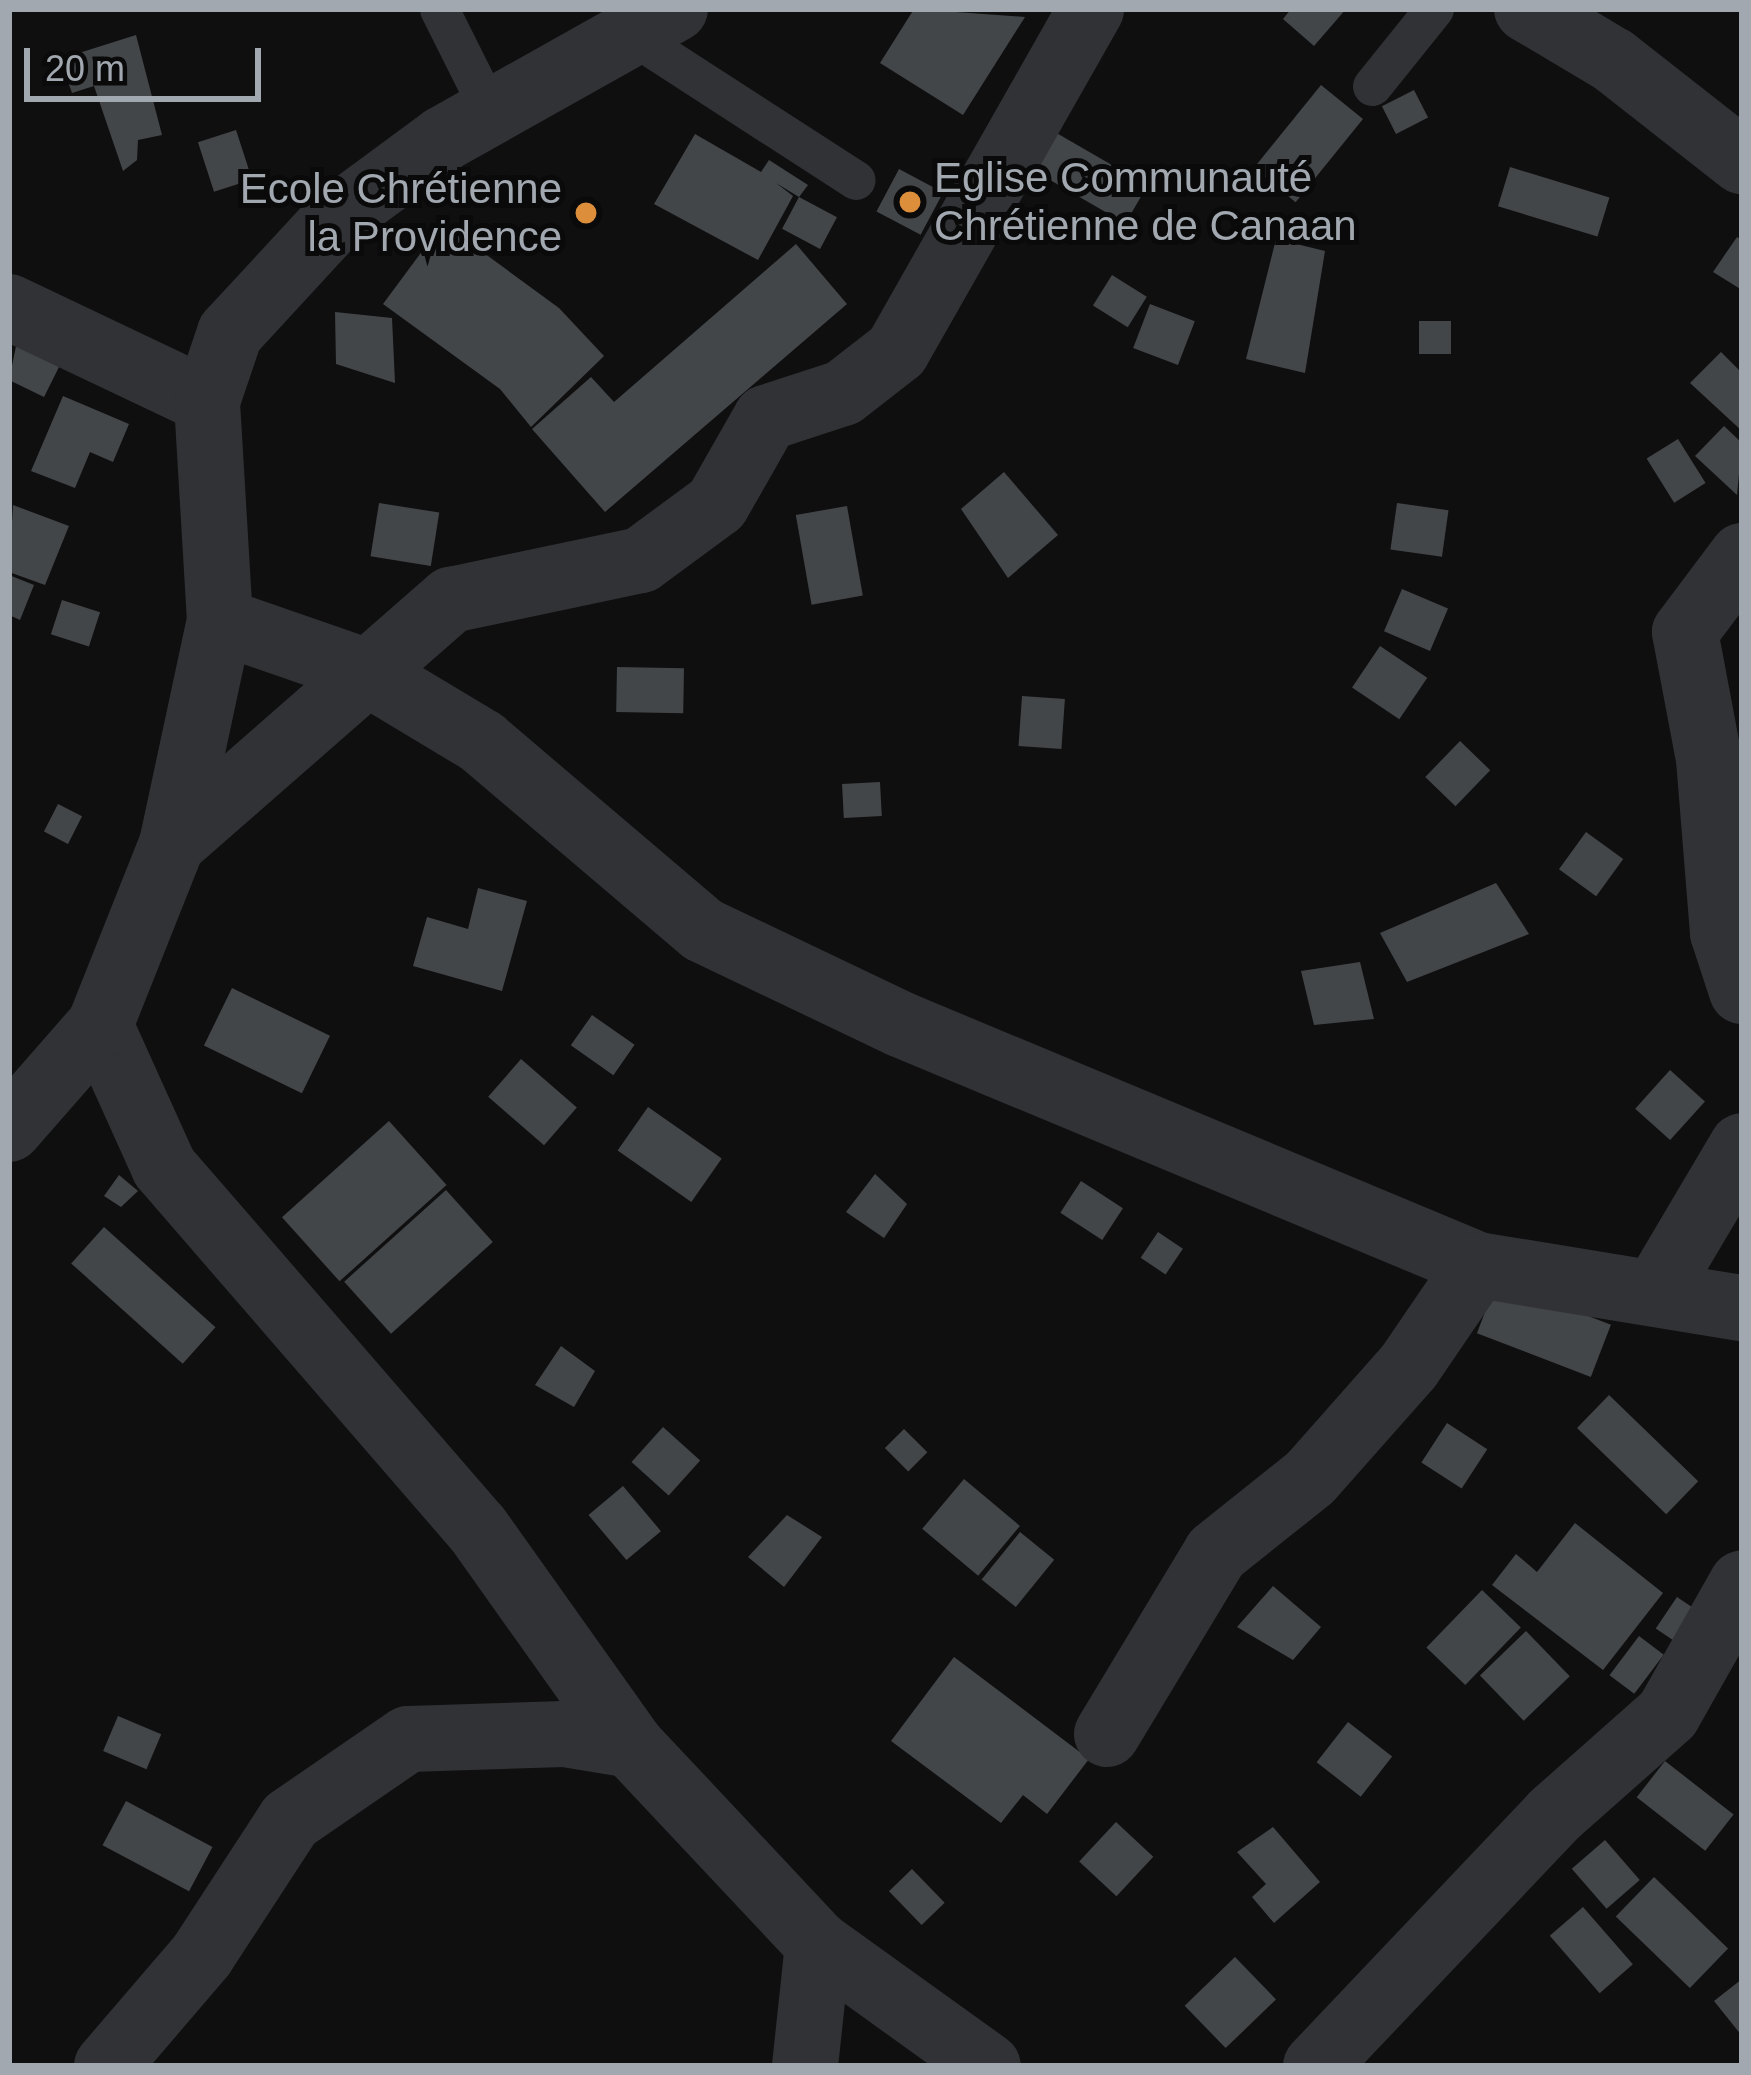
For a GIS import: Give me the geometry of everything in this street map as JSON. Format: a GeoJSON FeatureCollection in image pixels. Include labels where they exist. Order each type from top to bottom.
{"type":"FeatureCollection","features":[{"type":"Feature","properties":{"kind":"street"},"geometry":{"type":"LineString","coordinates":[[172,844],[364,671],[451,600],[641,560],[717,504],[766,418],[843,393],[897,351],[1091,9]]}},
{"type":"Feature","properties":{"kind":"street"},"geometry":{"type":"LineString","coordinates":[[1527,9],[1612,60],[1742,161]]}},
{"type":"Feature","properties":{"kind":"street"},"geometry":{"type":"LineString","coordinates":[[9,1130],[100,1025],[172,844],[220,621],[207,401],[230,333],[336,218],[491,113],[654,23]]}},
{"type":"Feature","properties":{"kind":"street"},"geometry":{"type":"LineString","coordinates":[[9,307],[207,401]]}},
{"type":"Feature","properties":{"kind":"street"},"geometry":{"type":"LineString","coordinates":[[1742,556],[1685,632],[1709,759],[1723,933],[1742,991]]}},
{"type":"Feature","properties":{"kind":"street"},"geometry":{"type":"LineString","coordinates":[[220,621],[364,671],[482,742],[703,930],[900,1024],[1478,1265],[1657,1290],[1742,1308]]}},
{"type":"Feature","properties":{"kind":"street"},"geometry":{"type":"LineString","coordinates":[[100,1025],[164,1167],[477,1528],[631,1745],[818,1944],[988,2066]]}},
{"type":"Feature","properties":{"kind":"street"},"geometry":{"type":"LineString","coordinates":[[1657,1290],[1742,1146]]}},
{"type":"Feature","properties":{"kind":"street"},"geometry":{"type":"LineString","coordinates":[[1107,1733],[1216,1553],[1310,1478],[1409,1366],[1478,1265]]}},
{"type":"Feature","properties":{"kind":"street"},"geometry":{"type":"LineString","coordinates":[[1316,2066],[1554,1815],[1668,1714],[1742,1583]]}},
{"type":"Feature","properties":{"kind":"street"},"geometry":{"type":"LineString","coordinates":[[107,2066],[202,1955],[290,1820],[408,1739],[563,1733],[631,1745]]}},
{"type":"Feature","properties":{"kind":"street"},"geometry":{"type":"LineString","coordinates":[[805,2066],[818,1944]]}},
{"type":"Feature","properties":{"kind":"lane"},"geometry":{"type":"LineString","coordinates":[[439,9],[491,113]]}},
{"type":"Feature","properties":{"kind":"lane"},"geometry":{"type":"LineString","coordinates":[[1372,86],[1435,9]]}},
{"type":"Feature","properties":{"kind":"lane"},"geometry":{"type":"LineString","coordinates":[[654,23],[856,180]]}},
{"type":"Feature","properties":{"kind":"building"},"geometry":{"type":"Polygon","coordinates":[[[914,9],[1025,17],[963,115],[880,63],[914,9]]]}},
{"type":"Feature","properties":{"kind":"building"},"geometry":{"type":"Polygon","coordinates":[[[1291,9],[1346,9],[1314,46],[1283,19],[1291,9]]]}},
{"type":"Feature","properties":{"kind":"building"},"geometry":{"type":"Polygon","coordinates":[[[136,35],[162,135],[138,140],[137,160],[123,171],[94,86],[72,93],[60,59],[136,35]]]}},
{"type":"Feature","properties":{"kind":"building"},"geometry":{"type":"Polygon","coordinates":[[[1321,85],[1363,119],[1296,202],[1254,168],[1321,85]]]}},
{"type":"Feature","properties":{"kind":"building"},"geometry":{"type":"Polygon","coordinates":[[[1414,90],[1428,118],[1396,134],[1382,106],[1414,90]]]}},
{"type":"Feature","properties":{"kind":"building"},"geometry":{"type":"Polygon","coordinates":[[[236,130],[252,179],[214,192],[198,142],[236,130]]]}},
{"type":"Feature","properties":{"kind":"building"},"geometry":{"type":"Polygon","coordinates":[[[1053,131],[1147,186],[1125,224],[1031,169],[1053,131]]]}},
{"type":"Feature","properties":{"kind":"building"},"geometry":{"type":"Polygon","coordinates":[[[695,134],[761,172],[769,160],[808,185],[799,197],[776,183],[793,196],[758,260],[654,204],[695,134]]]}},
{"type":"Feature","properties":{"kind":"building"},"geometry":{"type":"Polygon","coordinates":[[[1510,167],[1609,197],[1597,237],[1498,206],[1510,167]]]}},
{"type":"Feature","properties":{"kind":"building","name":"Eglise Communauté Chrétienne de Canaan"},"geometry":{"type":"Polygon","coordinates":[[[899,169],[943,192],[921,235],[876,211],[899,169]]]}},
{"type":"Feature","properties":{"kind":"building"},"geometry":{"type":"Polygon","coordinates":[[[799,197],[837,217],[820,249],[782,229],[799,197]]]}},
{"type":"Feature","properties":{"kind":"building"},"geometry":{"type":"Polygon","coordinates":[[[443,223],[559,308],[604,356],[531,427],[500,389],[383,304],[443,223]]]}},
{"type":"Feature","properties":{"kind":"building"},"geometry":{"type":"Polygon","coordinates":[[[1737,237],[1742,240],[1742,290],[1713,272],[1737,237]]]}},
{"type":"Feature","properties":{"kind":"building"},"geometry":{"type":"Polygon","coordinates":[[[1276,239],[1325,251],[1305,373],[1246,359],[1276,239]]]}},
{"type":"Feature","properties":{"kind":"building"},"geometry":{"type":"Polygon","coordinates":[[[796,244],[847,304],[605,512],[532,429],[591,377],[614,402],[796,244]]]}},
{"type":"Feature","properties":{"kind":"building"},"geometry":{"type":"Polygon","coordinates":[[[1112,275],[1147,297],[1128,327],[1093,306],[1112,275]]]}},
{"type":"Feature","properties":{"kind":"building"},"geometry":{"type":"Polygon","coordinates":[[[1150,304],[1195,321],[1178,365],[1133,348],[1150,304]]]}},
{"type":"Feature","properties":{"kind":"building"},"geometry":{"type":"Polygon","coordinates":[[[335,312],[392,318],[395,383],[336,364],[335,312]]]}},
{"type":"Feature","properties":{"kind":"building"},"geometry":{"type":"Polygon","coordinates":[[[1419,321],[1451,321],[1451,354],[1419,354],[1419,321]]]}},
{"type":"Feature","properties":{"kind":"building"},"geometry":{"type":"Polygon","coordinates":[[[21,322],[69,347],[44,397],[9,380],[21,322]]]}},
{"type":"Feature","properties":{"kind":"building"},"geometry":{"type":"Polygon","coordinates":[[[1721,352],[1742,373],[1742,431],[1690,383],[1721,352]]]}},
{"type":"Feature","properties":{"kind":"building"},"geometry":{"type":"Polygon","coordinates":[[[63,396],[129,424],[113,462],[90,452],[75,488],[31,471],[63,396]]]}},
{"type":"Feature","properties":{"kind":"building"},"geometry":{"type":"Polygon","coordinates":[[[1724,426],[1742,443],[1737,495],[1695,456],[1724,426]]]}},
{"type":"Feature","properties":{"kind":"building"},"geometry":{"type":"Polygon","coordinates":[[[1678,439],[1706,483],[1674,503],[1647,459],[1678,439]]]}},
{"type":"Feature","properties":{"kind":"building"},"geometry":{"type":"Polygon","coordinates":[[[1004,472],[1058,535],[1008,578],[961,509],[1004,472]]]}},
{"type":"Feature","properties":{"kind":"building"},"geometry":{"type":"Polygon","coordinates":[[[379,503],[439,513],[431,566],[371,556],[379,503]]]}},
{"type":"Feature","properties":{"kind":"building"},"geometry":{"type":"Polygon","coordinates":[[[1397,503],[1448,510],[1442,557],[1390,550],[1397,503]]]}},
{"type":"Feature","properties":{"kind":"building"},"geometry":{"type":"Polygon","coordinates":[[[13,505],[69,526],[45,585],[9,572],[13,505]]]}},
{"type":"Feature","properties":{"kind":"building"},"geometry":{"type":"Polygon","coordinates":[[[847,506],[863,596],[812,605],[796,515],[847,506]]]}},
{"type":"Feature","properties":{"kind":"building"},"geometry":{"type":"Polygon","coordinates":[[[9,575],[34,585],[20,620],[9,615],[9,575]]]}},
{"type":"Feature","properties":{"kind":"building"},"geometry":{"type":"Polygon","coordinates":[[[1402,589],[1448,609],[1430,651],[1384,631],[1402,589]]]}},
{"type":"Feature","properties":{"kind":"building"},"geometry":{"type":"Polygon","coordinates":[[[62,600],[100,612],[89,647],[51,634],[62,600]]]}},
{"type":"Feature","properties":{"kind":"building"},"geometry":{"type":"Polygon","coordinates":[[[1380,646],[1427,678],[1399,719],[1352,687],[1380,646]]]}},
{"type":"Feature","properties":{"kind":"building"},"geometry":{"type":"Polygon","coordinates":[[[617,667],[684,668],[683,713],[616,712],[617,667]]]}},
{"type":"Feature","properties":{"kind":"building"},"geometry":{"type":"Polygon","coordinates":[[[1022,696],[1065,699],[1061,749],[1019,746],[1022,696]]]}},
{"type":"Feature","properties":{"kind":"building"},"geometry":{"type":"Polygon","coordinates":[[[1460,741],[1490,770],[1455,806],[1425,777],[1460,741]]]}},
{"type":"Feature","properties":{"kind":"building"},"geometry":{"type":"Polygon","coordinates":[[[880,782],[882,816],[844,818],[842,784],[880,782]]]}},
{"type":"Feature","properties":{"kind":"building"},"geometry":{"type":"Polygon","coordinates":[[[58,804],[82,816],[68,844],[44,832],[58,804]]]}},
{"type":"Feature","properties":{"kind":"building"},"geometry":{"type":"Polygon","coordinates":[[[1586,832],[1623,859],[1596,896],[1559,869],[1586,832]]]}},
{"type":"Feature","properties":{"kind":"building"},"geometry":{"type":"Polygon","coordinates":[[[1496,883],[1529,934],[1407,982],[1380,933],[1496,883]]]}},
{"type":"Feature","properties":{"kind":"building"},"geometry":{"type":"Polygon","coordinates":[[[478,888],[527,901],[502,991],[413,966],[427,917],[468,929],[478,888]]]}},
{"type":"Feature","properties":{"kind":"building"},"geometry":{"type":"Polygon","coordinates":[[[1360,962],[1374,1019],[1314,1025],[1301,971],[1360,962]]]}},
{"type":"Feature","properties":{"kind":"building"},"geometry":{"type":"Polygon","coordinates":[[[232,988],[330,1036],[302,1093],[204,1046],[232,988]]]}},
{"type":"Feature","properties":{"kind":"building"},"geometry":{"type":"Polygon","coordinates":[[[592,1015],[635,1045],[613,1075],[571,1045],[592,1015]]]}},
{"type":"Feature","properties":{"kind":"building"},"geometry":{"type":"Polygon","coordinates":[[[521,1059],[577,1108],[544,1145],[488,1097],[521,1059]]]}},
{"type":"Feature","properties":{"kind":"building"},"geometry":{"type":"Polygon","coordinates":[[[1670,1070],[1705,1101],[1670,1140],[1635,1109],[1670,1070]]]}},
{"type":"Feature","properties":{"kind":"building"},"geometry":{"type":"Polygon","coordinates":[[[648,1107],[722,1159],[691,1202],[618,1150],[648,1107]]]}},
{"type":"Feature","properties":{"kind":"building"},"geometry":{"type":"Polygon","coordinates":[[[389,1121],[447,1185],[340,1281],[282,1217],[389,1121]]]}},
{"type":"Feature","properties":{"kind":"building"},"geometry":{"type":"Polygon","coordinates":[[[875,1174],[907,1204],[884,1238],[846,1212],[875,1174]]]}},
{"type":"Feature","properties":{"kind":"building"},"geometry":{"type":"Polygon","coordinates":[[[119,1175],[138,1191],[121,1207],[104,1196],[119,1175]]]}},
{"type":"Feature","properties":{"kind":"building"},"geometry":{"type":"Polygon","coordinates":[[[1081,1181],[1123,1208],[1102,1240],[1060,1213],[1081,1181]]]}},
{"type":"Feature","properties":{"kind":"building"},"geometry":{"type":"Polygon","coordinates":[[[446,1190],[493,1242],[391,1334],[344,1282],[446,1190]]]}},
{"type":"Feature","properties":{"kind":"building"},"geometry":{"type":"Polygon","coordinates":[[[104,1227],[215,1327],[183,1364],[71,1263],[104,1227]]]}},
{"type":"Feature","properties":{"kind":"building"},"geometry":{"type":"Polygon","coordinates":[[[1158,1232],[1183,1249],[1166,1274],[1141,1258],[1158,1232]]]}},
{"type":"Feature","properties":{"kind":"building"},"geometry":{"type":"Polygon","coordinates":[[[1497,1281],[1611,1325],[1591,1377],[1477,1333],[1497,1281]]]}},
{"type":"Feature","properties":{"kind":"building"},"geometry":{"type":"Polygon","coordinates":[[[561,1346],[595,1371],[574,1407],[535,1385],[561,1346]]]}},
{"type":"Feature","properties":{"kind":"building"},"geometry":{"type":"Polygon","coordinates":[[[1609,1395],[1698,1481],[1666,1514],[1577,1428],[1609,1395]]]}},
{"type":"Feature","properties":{"kind":"building"},"geometry":{"type":"Polygon","coordinates":[[[1447,1423],[1487,1449],[1462,1489],[1421,1462],[1447,1423]]]}},
{"type":"Feature","properties":{"kind":"building"},"geometry":{"type":"Polygon","coordinates":[[[663,1427],[700,1460],[669,1495],[632,1462],[663,1427]]]}},
{"type":"Feature","properties":{"kind":"building"},"geometry":{"type":"Polygon","coordinates":[[[904,1429],[927,1452],[908,1471],[885,1448],[904,1429]]]}},
{"type":"Feature","properties":{"kind":"building"},"geometry":{"type":"Polygon","coordinates":[[[964,1479],[1020,1526],[978,1576],[922,1529],[964,1479]]]}},
{"type":"Feature","properties":{"kind":"building"},"geometry":{"type":"Polygon","coordinates":[[[623,1486],[661,1531],[626,1560],[589,1515],[623,1486]]]}},
{"type":"Feature","properties":{"kind":"building"},"geometry":{"type":"Polygon","coordinates":[[[787,1515],[822,1537],[784,1587],[748,1557],[787,1515]]]}},
{"type":"Feature","properties":{"kind":"building"},"geometry":{"type":"Polygon","coordinates":[[[1575,1523],[1663,1593],[1603,1670],[1492,1585],[1516,1554],[1537,1572],[1575,1523]]]}},
{"type":"Feature","properties":{"kind":"building"},"geometry":{"type":"Polygon","coordinates":[[[1020,1532],[1054,1560],[1016,1607],[982,1579],[1020,1532]]]}},
{"type":"Feature","properties":{"kind":"building"},"geometry":{"type":"Polygon","coordinates":[[[1273,1586],[1321,1627],[1293,1660],[1237,1627],[1273,1586]]]}},
{"type":"Feature","properties":{"kind":"building"},"geometry":{"type":"Polygon","coordinates":[[[1482,1590],[1521,1628],[1465,1685],[1426,1648],[1482,1590]]]}},
{"type":"Feature","properties":{"kind":"building"},"geometry":{"type":"Polygon","coordinates":[[[1677,1597],[1705,1616],[1684,1648],[1656,1629],[1677,1597]]]}},
{"type":"Feature","properties":{"kind":"building"},"geometry":{"type":"Polygon","coordinates":[[[1526,1631],[1570,1676],[1524,1721],[1480,1675],[1526,1631]]]}},
{"type":"Feature","properties":{"kind":"building"},"geometry":{"type":"Polygon","coordinates":[[[1639,1636],[1664,1655],[1634,1694],[1610,1675],[1639,1636]]]}},
{"type":"Feature","properties":{"kind":"building"},"geometry":{"type":"Polygon","coordinates":[[[954,1657],[1089,1759],[1047,1814],[1023,1795],[1001,1823],[891,1741],[954,1657]]]}},
{"type":"Feature","properties":{"kind":"building"},"geometry":{"type":"Polygon","coordinates":[[[118,1716],[161,1734],[146,1769],[103,1751],[118,1716]]]}},
{"type":"Feature","properties":{"kind":"building"},"geometry":{"type":"Polygon","coordinates":[[[1348,1722],[1392,1756],[1361,1797],[1317,1762],[1348,1722]]]}},
{"type":"Feature","properties":{"kind":"building"},"geometry":{"type":"Polygon","coordinates":[[[1665,1761],[1734,1815],[1705,1851],[1637,1797],[1665,1761]]]}},
{"type":"Feature","properties":{"kind":"building"},"geometry":{"type":"Polygon","coordinates":[[[126,1801],[213,1847],[189,1891],[103,1845],[126,1801]]]}},
{"type":"Feature","properties":{"kind":"building"},"geometry":{"type":"Polygon","coordinates":[[[1116,1822],[1153,1857],[1116,1896],[1079,1861],[1116,1822]]]}},
{"type":"Feature","properties":{"kind":"building"},"geometry":{"type":"Polygon","coordinates":[[[1273,1827],[1320,1882],[1274,1923],[1252,1897],[1266,1884],[1237,1852],[1273,1827]]]}},
{"type":"Feature","properties":{"kind":"building"},"geometry":{"type":"Polygon","coordinates":[[[1605,1840],[1640,1880],[1607,1909],[1572,1869],[1605,1840]]]}},
{"type":"Feature","properties":{"kind":"building"},"geometry":{"type":"Polygon","coordinates":[[[912,1869],[945,1903],[922,1925],[889,1891],[912,1869]]]}},
{"type":"Feature","properties":{"kind":"building"},"geometry":{"type":"Polygon","coordinates":[[[1654,1877],[1728,1949],[1690,1988],[1616,1917],[1654,1877]]]}},
{"type":"Feature","properties":{"kind":"building"},"geometry":{"type":"Polygon","coordinates":[[[1583,1907],[1633,1964],[1600,1993],[1550,1936],[1583,1907]]]}},
{"type":"Feature","properties":{"kind":"building"},"geometry":{"type":"Polygon","coordinates":[[[1235,1957],[1276,1999],[1226,2048],[1185,2006],[1235,1957]]]}},
{"type":"Feature","properties":{"kind":"building"},"geometry":{"type":"Polygon","coordinates":[[[1742,1979],[1742,2036],[1714,2001],[1742,1979]]]}},
{"type":"Feature","properties":{"kind":"place","name":"Eglise Communauté Chrétienne de Canaan"},"geometry":{"type":"Point","coordinates":[910,202]}},
{"type":"Feature","properties":{"kind":"place","name":"Ecole Chrétienne la Providence"},"geometry":{"type":"Point","coordinates":[586,213]}}]}
